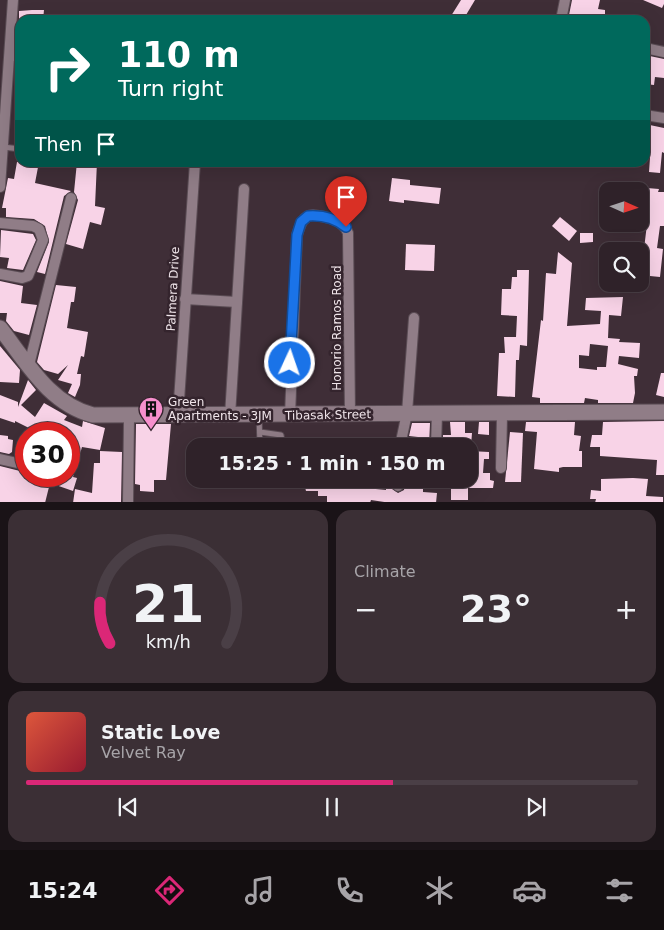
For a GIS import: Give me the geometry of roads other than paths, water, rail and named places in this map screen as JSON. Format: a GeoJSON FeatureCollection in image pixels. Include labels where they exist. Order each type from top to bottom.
{"type":"FeatureCollection","features":[{"type":"Feature","properties":{"kind":"street"},"geometry":{"type":"LineString","coordinates":[[0,187],[3,107],[15,56],[13,0]]}},
{"type":"Feature","properties":{"kind":"street"},"geometry":{"type":"LineString","coordinates":[[562,15],[565,0]]}},
{"type":"Feature","properties":{"kind":"street"},"geometry":{"type":"LineString","coordinates":[[650,49],[664,52]]}},
{"type":"Feature","properties":{"kind":"street"},"geometry":{"type":"LineString","coordinates":[[650,116],[664,118]]}},
{"type":"Feature","properties":{"kind":"street","name":"Palmera Drive"},"geometry":{"type":"LineString","coordinates":[[178,416],[195,167]]}},
{"type":"Feature","properties":{"kind":"street"},"geometry":{"type":"LineString","coordinates":[[230,416],[244,189]]}},
{"type":"Feature","properties":{"kind":"street"},"geometry":{"type":"LineString","coordinates":[[29,365],[71,198]]}},
{"type":"Feature","properties":{"kind":"street","name":"Honorio Ramos Road"},"geometry":{"type":"LineString","coordinates":[[290,416],[297,235],[305,218],[321,216],[335,220],[346,227],[349,242],[350,414]]}},
{"type":"Feature","properties":{"kind":"street"},"geometry":{"type":"LineString","coordinates":[[0,223],[33,226],[39,229],[43,240],[28,276],[22,278],[0,274]]}},
{"type":"Feature","properties":{"kind":"street"},"geometry":{"type":"LineString","coordinates":[[185,300],[237,302]]}},
{"type":"Feature","properties":{"kind":"street"},"geometry":{"type":"LineString","coordinates":[[402,438],[407,413],[414,318]]}},
{"type":"Feature","properties":{"kind":"street","name":"Tibasak Street"},"geometry":{"type":"LineString","coordinates":[[0,328],[56,398],[72,408],[93,416],[664,412]]}},
{"type":"Feature","properties":{"kind":"street"},"geometry":{"type":"LineString","coordinates":[[436,438],[437,414]]}},
{"type":"Feature","properties":{"kind":"street"},"geometry":{"type":"LineString","coordinates":[[501,468],[502,414]]}},
{"type":"Feature","properties":{"kind":"street"},"geometry":{"type":"LineString","coordinates":[[128,502],[129,417]]}},
{"type":"Feature","properties":{"kind":"street"},"geometry":{"type":"LineString","coordinates":[[0,459],[15,462]]}},
{"type":"Feature","properties":{"kind":"lane"},"geometry":{"type":"LineString","coordinates":[[3,147],[15,148]]}},
{"type":"Feature","properties":{"kind":"lane"},"geometry":{"type":"LineString","coordinates":[[259,416],[260,438]]}},
{"type":"Feature","properties":{"kind":"lane"},"geometry":{"type":"LineString","coordinates":[[260,432],[281,435],[282,438]]}},
{"type":"Feature","properties":{"kind":"place","name":"Green Apartments - 3JM"},"geometry":{"type":"Point","coordinates":[151,430]}}]}
